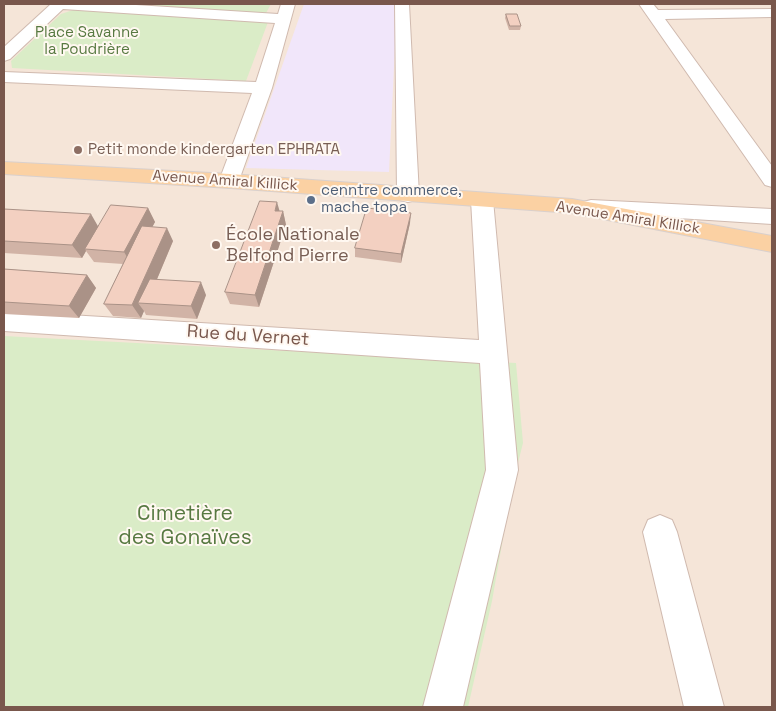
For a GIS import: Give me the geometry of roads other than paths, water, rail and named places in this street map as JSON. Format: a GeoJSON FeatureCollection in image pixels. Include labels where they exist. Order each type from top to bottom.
{"type":"FeatureCollection","features":[{"type":"Feature","properties":{"kind":"main road","name":"Avenue Amiral Killick"},"geometry":{"type":"LineString","coordinates":[[4,168],[230,181],[572,206],[772,244]]}},
{"type":"Feature","properties":{"kind":"street"},"geometry":{"type":"LineString","coordinates":[[4,56],[59,4],[285,12],[262,88],[230,181]]}},
{"type":"Feature","properties":{"kind":"street"},"geometry":{"type":"LineString","coordinates":[[402,4],[408,195]]}},
{"type":"Feature","properties":{"kind":"street"},"geometry":{"type":"LineString","coordinates":[[650,9],[772,13]]}},
{"type":"Feature","properties":{"kind":"street"},"geometry":{"type":"LineString","coordinates":[[650,9],[772,180]]}},
{"type":"Feature","properties":{"kind":"street"},"geometry":{"type":"LineString","coordinates":[[4,77],[262,88]]}},
{"type":"Feature","properties":{"kind":"street"},"geometry":{"type":"LineString","coordinates":[[443,707],[502,470],[482,200]]}},
{"type":"Feature","properties":{"kind":"street"},"geometry":{"type":"LineString","coordinates":[[572,206],[772,217]]}},
{"type":"Feature","properties":{"kind":"street","name":"Rue du Vernet"},"geometry":{"type":"LineString","coordinates":[[4,321],[492,352]]}},
{"type":"Feature","properties":{"kind":"street"},"geometry":{"type":"LineString","coordinates":[[660,532],[704,707]]}},
{"type":"Feature","properties":{"kind":"place","name":"Petit monde kindergarten EPHRATA"},"geometry":{"type":"Point","coordinates":[78,150]}},
{"type":"Feature","properties":{"kind":"place","name":"cenntre commerce, mache topa"},"geometry":{"type":"Point","coordinates":[311,200]}},
{"type":"Feature","properties":{"kind":"place","name":"École Nationale Belfond Pierre"},"geometry":{"type":"Point","coordinates":[216,245]}},
{"type":"Feature","properties":{"kind":"park label","name":"Place Savanne la Poudrière"},"geometry":{"type":"Point","coordinates":[87,42]}},
{"type":"Feature","properties":{"kind":"park label","name":"Cimetière des Gonaïves"},"geometry":{"type":"Point","coordinates":[185,526]}}]}
